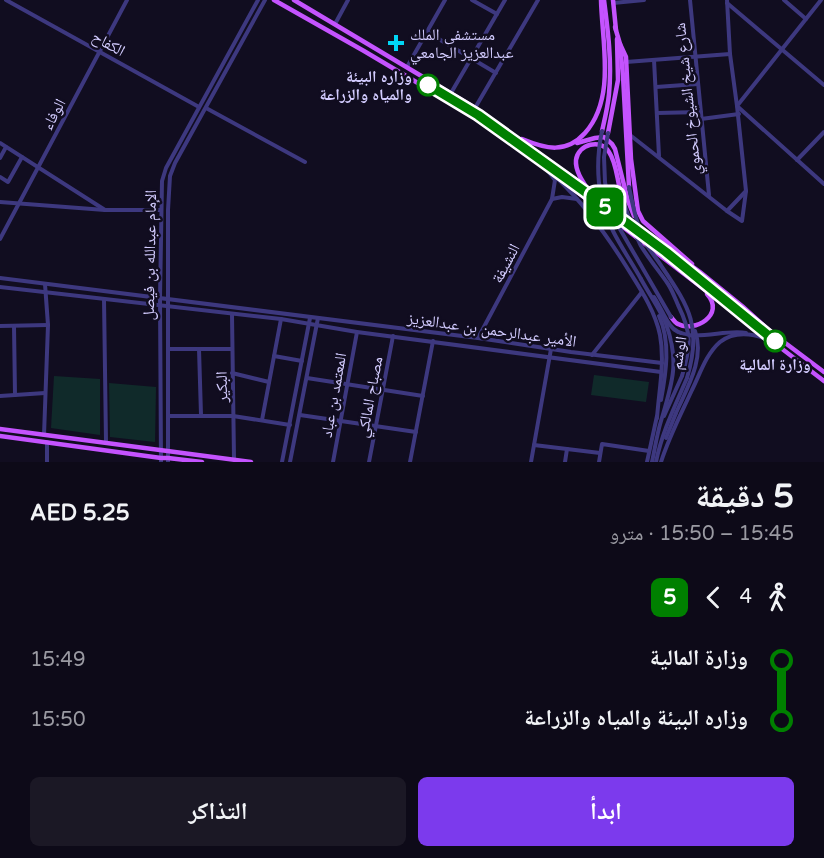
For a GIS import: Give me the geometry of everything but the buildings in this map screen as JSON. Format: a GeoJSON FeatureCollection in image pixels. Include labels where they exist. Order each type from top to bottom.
{"type":"FeatureCollection","features":[{"type":"Feature","properties":{"kind":"main road"},"geometry":{"type":"LineString","coordinates":[[274,0],[464,110],[547,168],[824,381]]}},
{"type":"Feature","properties":{"kind":"main road"},"geometry":{"type":"LineString","coordinates":[[294,0],[475,108],[700,272],[772,333],[824,372]]}},
{"type":"Feature","properties":{"kind":"main road"},"geometry":{"type":"LineString","coordinates":[[603,0],[610,59],[605,132]]}},
{"type":"Feature","properties":{"kind":"main road"},"geometry":{"type":"LineString","coordinates":[[573,144],[593,123],[604,94],[603,0]]}},
{"type":"Feature","properties":{"kind":"main road"},"geometry":{"type":"LineString","coordinates":[[605,132],[618,80],[613,2]]}},
{"type":"Feature","properties":{"kind":"main road"},"geometry":{"type":"LineString","coordinates":[[615,27],[626,57],[631,159],[638,211],[642,221],[700,272]]}},
{"type":"Feature","properties":{"kind":"main road"},"geometry":{"type":"LineString","coordinates":[[620,44],[629,187]]}},
{"type":"Feature","properties":{"kind":"main road"},"geometry":{"type":"LineString","coordinates":[[510,133],[523,140],[549,148],[604,137],[615,149],[634,216]]}},
{"type":"Feature","properties":{"kind":"main road"},"geometry":{"type":"LineString","coordinates":[[590,193],[581,178],[576,159],[585,146],[591,145],[603,145],[610,152],[620,189]]}},
{"type":"Feature","properties":{"kind":"main road"},"geometry":{"type":"LineString","coordinates":[[671,317],[679,325],[685,326],[699,324],[710,317],[713,306],[710,297],[697,284]]}},
{"type":"Feature","properties":{"kind":"main road"},"geometry":{"type":"LineString","coordinates":[[0,429],[251,462]]}},
{"type":"Feature","properties":{"kind":"main road"},"geometry":{"type":"LineString","coordinates":[[0,436],[161,460],[202,462]]}},
{"type":"Feature","properties":{"kind":"street","name":"الكفاح"},"geometry":{"type":"LineString","coordinates":[[6,0],[199,107]]}},
{"type":"Feature","properties":{"kind":"street","name":"الوفاء"},"geometry":{"type":"LineString","coordinates":[[0,239],[127,0]]}},
{"type":"Feature","properties":{"kind":"street","name":"الإمام عبدالله بن فيصل"},"geometry":{"type":"LineString","coordinates":[[161,460],[162,181],[166,168],[258,0]]}},
{"type":"Feature","properties":{"kind":"street","name":"الإمام عبدالله بن فيصل"},"geometry":{"type":"LineString","coordinates":[[168,460],[170,176],[265,0]]}},
{"type":"Feature","properties":{"kind":"street"},"geometry":{"type":"LineString","coordinates":[[335,24],[348,0]]}},
{"type":"Feature","properties":{"kind":"street"},"geometry":{"type":"LineString","coordinates":[[407,67],[446,0]]}},
{"type":"Feature","properties":{"kind":"street"},"geometry":{"type":"LineString","coordinates":[[472,0],[497,14]]}},
{"type":"Feature","properties":{"kind":"street"},"geometry":{"type":"LineString","coordinates":[[451,93],[505,0]]}},
{"type":"Feature","properties":{"kind":"street"},"geometry":{"type":"LineString","coordinates":[[475,108],[538,0]]}},
{"type":"Feature","properties":{"kind":"street"},"geometry":{"type":"LineString","coordinates":[[613,2],[644,0]]}},
{"type":"Feature","properties":{"kind":"street","name":"شارع شيخ الشيوخ الحموي"},"geometry":{"type":"LineString","coordinates":[[690,0],[709,196]]}},
{"type":"Feature","properties":{"kind":"street"},"geometry":{"type":"LineString","coordinates":[[784,0],[806,19]]}},
{"type":"Feature","properties":{"kind":"street"},"geometry":{"type":"LineString","coordinates":[[737,106],[821,0]]}},
{"type":"Feature","properties":{"kind":"street"},"geometry":{"type":"LineString","coordinates":[[727,1],[824,85]]}},
{"type":"Feature","properties":{"kind":"street"},"geometry":{"type":"LineString","coordinates":[[630,135],[727,212],[742,221],[746,190],[730,54],[727,1]]}},
{"type":"Feature","properties":{"kind":"street"},"geometry":{"type":"LineString","coordinates":[[427,32],[496,73]]}},
{"type":"Feature","properties":{"kind":"street"},"geometry":{"type":"LineString","coordinates":[[626,62],[730,54]]}},
{"type":"Feature","properties":{"kind":"street"},"geometry":{"type":"LineString","coordinates":[[654,60],[659,157]]}},
{"type":"Feature","properties":{"kind":"street"},"geometry":{"type":"LineString","coordinates":[[656,87],[698,84]]}},
{"type":"Feature","properties":{"kind":"street"},"geometry":{"type":"LineString","coordinates":[[737,106],[824,184]]}},
{"type":"Feature","properties":{"kind":"street"},"geometry":{"type":"LineString","coordinates":[[206,108],[305,162]]}},
{"type":"Feature","properties":{"kind":"street"},"geometry":{"type":"LineString","coordinates":[[657,113],[701,112]]}},
{"type":"Feature","properties":{"kind":"street"},"geometry":{"type":"LineString","coordinates":[[701,119],[744,113]]}},
{"type":"Feature","properties":{"kind":"street"},"geometry":{"type":"LineString","coordinates":[[605,132],[599,157],[600,192],[612,230],[671,327],[686,335],[740,331],[773,343]]}},
{"type":"Feature","properties":{"kind":"street"},"geometry":{"type":"LineString","coordinates":[[605,132],[605,182],[617,224],[671,317]]}},
{"type":"Feature","properties":{"kind":"street"},"geometry":{"type":"LineString","coordinates":[[797,160],[824,132]]}},
{"type":"Feature","properties":{"kind":"street"},"geometry":{"type":"LineString","coordinates":[[0,143],[105,210]]}},
{"type":"Feature","properties":{"kind":"street"},"geometry":{"type":"LineString","coordinates":[[0,158],[6,147]]}},
{"type":"Feature","properties":{"kind":"street"},"geometry":{"type":"LineString","coordinates":[[0,177],[8,182],[22,157]]}},
{"type":"Feature","properties":{"kind":"street"},"geometry":{"type":"LineString","coordinates":[[547,168],[578,199],[613,245],[655,318],[660,336],[662,363],[657,417]]}},
{"type":"Feature","properties":{"kind":"street"},"geometry":{"type":"LineString","coordinates":[[547,168],[555,180],[552,199],[562,197],[578,199]]}},
{"type":"Feature","properties":{"kind":"street","name":"الوشم"},"geometry":{"type":"LineString","coordinates":[[629,187],[634,216],[646,244],[679,292],[694,330],[693,353],[654,462]]}},
{"type":"Feature","properties":{"kind":"street"},"geometry":{"type":"LineString","coordinates":[[620,189],[623,203],[641,246],[668,285],[687,323],[689,340],[684,377],[661,423]]}},
{"type":"Feature","properties":{"kind":"street"},"geometry":{"type":"LineString","coordinates":[[727,212],[746,190]]}},
{"type":"Feature","properties":{"kind":"street","name":"النشيفة"},"geometry":{"type":"LineString","coordinates":[[478,338],[552,199]]}},
{"type":"Feature","properties":{"kind":"street"},"geometry":{"type":"LineString","coordinates":[[0,202],[105,210],[161,210]]}},
{"type":"Feature","properties":{"kind":"street"},"geometry":{"type":"LineString","coordinates":[[0,278],[310,318],[282,462]]}},
{"type":"Feature","properties":{"kind":"street","name":"الوشم"},"geometry":{"type":"LineString","coordinates":[[641,279],[661,321],[666,342],[664,381],[647,462]]}},
{"type":"Feature","properties":{"kind":"street","name":"الوشم"},"geometry":{"type":"LineString","coordinates":[[641,279],[666,323],[674,354],[673,383],[661,423],[654,462]]}},
{"type":"Feature","properties":{"kind":"street"},"geometry":{"type":"LineString","coordinates":[[44,435],[48,325],[45,284]]}},
{"type":"Feature","properties":{"kind":"street"},"geometry":{"type":"LineString","coordinates":[[0,286],[309,324]]}},
{"type":"Feature","properties":{"kind":"street"},"geometry":{"type":"LineString","coordinates":[[592,355],[642,292]]}},
{"type":"Feature","properties":{"kind":"street"},"geometry":{"type":"LineString","coordinates":[[104,299],[106,442]]}},
{"type":"Feature","properties":{"kind":"street","name":"البكير"},"geometry":{"type":"LineString","coordinates":[[232,315],[234,459]]}},
{"type":"Feature","properties":{"kind":"street","name":"الأمير عبدالرحمن بن عبدالعزيز"},"geometry":{"type":"LineString","coordinates":[[310,318],[662,363]]}},
{"type":"Feature","properties":{"kind":"street"},"geometry":{"type":"LineString","coordinates":[[290,462],[318,318]]}},
{"type":"Feature","properties":{"kind":"street"},"geometry":{"type":"LineString","coordinates":[[661,462],[667,436],[697,357],[698,338],[691,319]]}},
{"type":"Feature","properties":{"kind":"street"},"geometry":{"type":"LineString","coordinates":[[262,420],[280,320]]}},
{"type":"Feature","properties":{"kind":"street","name":"الأمير عبدالرحمن بن عبدالعزيز"},"geometry":{"type":"LineString","coordinates":[[309,324],[661,372]]}},
{"type":"Feature","properties":{"kind":"street"},"geometry":{"type":"LineString","coordinates":[[0,326],[48,325]]}},
{"type":"Feature","properties":{"kind":"street"},"geometry":{"type":"LineString","coordinates":[[14,326],[15,395]]}},
{"type":"Feature","properties":{"kind":"street","name":"المعتمد بن عباد"},"geometry":{"type":"LineString","coordinates":[[333,462],[357,332]]}},
{"type":"Feature","properties":{"kind":"street","name":"الوشم"},"geometry":{"type":"LineString","coordinates":[[661,462],[669,438],[714,348],[731,336],[753,334]]}},
{"type":"Feature","properties":{"kind":"street","name":"مصباح المالكي"},"geometry":{"type":"LineString","coordinates":[[369,462],[393,336]]}},
{"type":"Feature","properties":{"kind":"street"},"geometry":{"type":"LineString","coordinates":[[410,462],[433,341]]}},
{"type":"Feature","properties":{"kind":"street"},"geometry":{"type":"LineString","coordinates":[[168,349],[232,349]]}},
{"type":"Feature","properties":{"kind":"street"},"geometry":{"type":"LineString","coordinates":[[200,349],[201,415]]}},
{"type":"Feature","properties":{"kind":"street"},"geometry":{"type":"LineString","coordinates":[[531,462],[551,349]]}},
{"type":"Feature","properties":{"kind":"street"},"geometry":{"type":"LineString","coordinates":[[273,356],[302,361]]}},
{"type":"Feature","properties":{"kind":"street"},"geometry":{"type":"LineString","coordinates":[[603,364],[604,356]]}},
{"type":"Feature","properties":{"kind":"street"},"geometry":{"type":"LineString","coordinates":[[160,369],[165,374],[168,369]]}},
{"type":"Feature","properties":{"kind":"street"},"geometry":{"type":"LineString","coordinates":[[232,373],[269,382]]}},
{"type":"Feature","properties":{"kind":"street"},"geometry":{"type":"LineString","coordinates":[[307,378],[423,396]]}},
{"type":"Feature","properties":{"kind":"street"},"geometry":{"type":"LineString","coordinates":[[160,388],[164,383],[168,387]]}},
{"type":"Feature","properties":{"kind":"street"},"geometry":{"type":"LineString","coordinates":[[0,396],[45,393]]}},
{"type":"Feature","properties":{"kind":"street"},"geometry":{"type":"LineString","coordinates":[[300,414],[416,432]]}},
{"type":"Feature","properties":{"kind":"street"},"geometry":{"type":"LineString","coordinates":[[168,416],[233,416],[290,424]]}},
{"type":"Feature","properties":{"kind":"street"},"geometry":{"type":"LineString","coordinates":[[47,442],[47,462]]}},
{"type":"Feature","properties":{"kind":"street"},"geometry":{"type":"LineString","coordinates":[[599,462],[602,444],[650,451]]}},
{"type":"Feature","properties":{"kind":"street"},"geometry":{"type":"LineString","coordinates":[[534,445],[600,453]]}},
{"type":"Feature","properties":{"kind":"street"},"geometry":{"type":"LineString","coordinates":[[565,462],[567,449]]}},
{"type":"Feature","properties":{"kind":"green space"},"geometry":{"type":"Polygon","coordinates":[[[594,375],[649,382],[646,402],[591,395],[594,375]]]}},
{"type":"Feature","properties":{"kind":"green space"},"geometry":{"type":"Polygon","coordinates":[[[54,376],[100,379],[100,435],[51,428],[54,376]]]}},
{"type":"Feature","properties":{"kind":"green space"},"geometry":{"type":"Polygon","coordinates":[[[109,383],[156,387],[155,442],[110,437],[109,383]]]}},
{"type":"Feature","properties":{"kind":"metro line","name":"5"},"geometry":{"type":"LineString","coordinates":[[428,85],[478,115],[584,191],[666,252],[775,341]]}},
{"type":"Feature","properties":{"kind":"place","name":"مستشفى الملك عبدالعزيز الجامعي"},"geometry":{"type":"Point","coordinates":[396,43]}},
{"type":"Feature","properties":{"kind":"place","name":"وزاره البيئة والمياه والزراعة"},"geometry":{"type":"Point","coordinates":[428,85]}},
{"type":"Feature","properties":{"kind":"place","name":"وزارة المالية"},"geometry":{"type":"Point","coordinates":[775,341]}}]}
